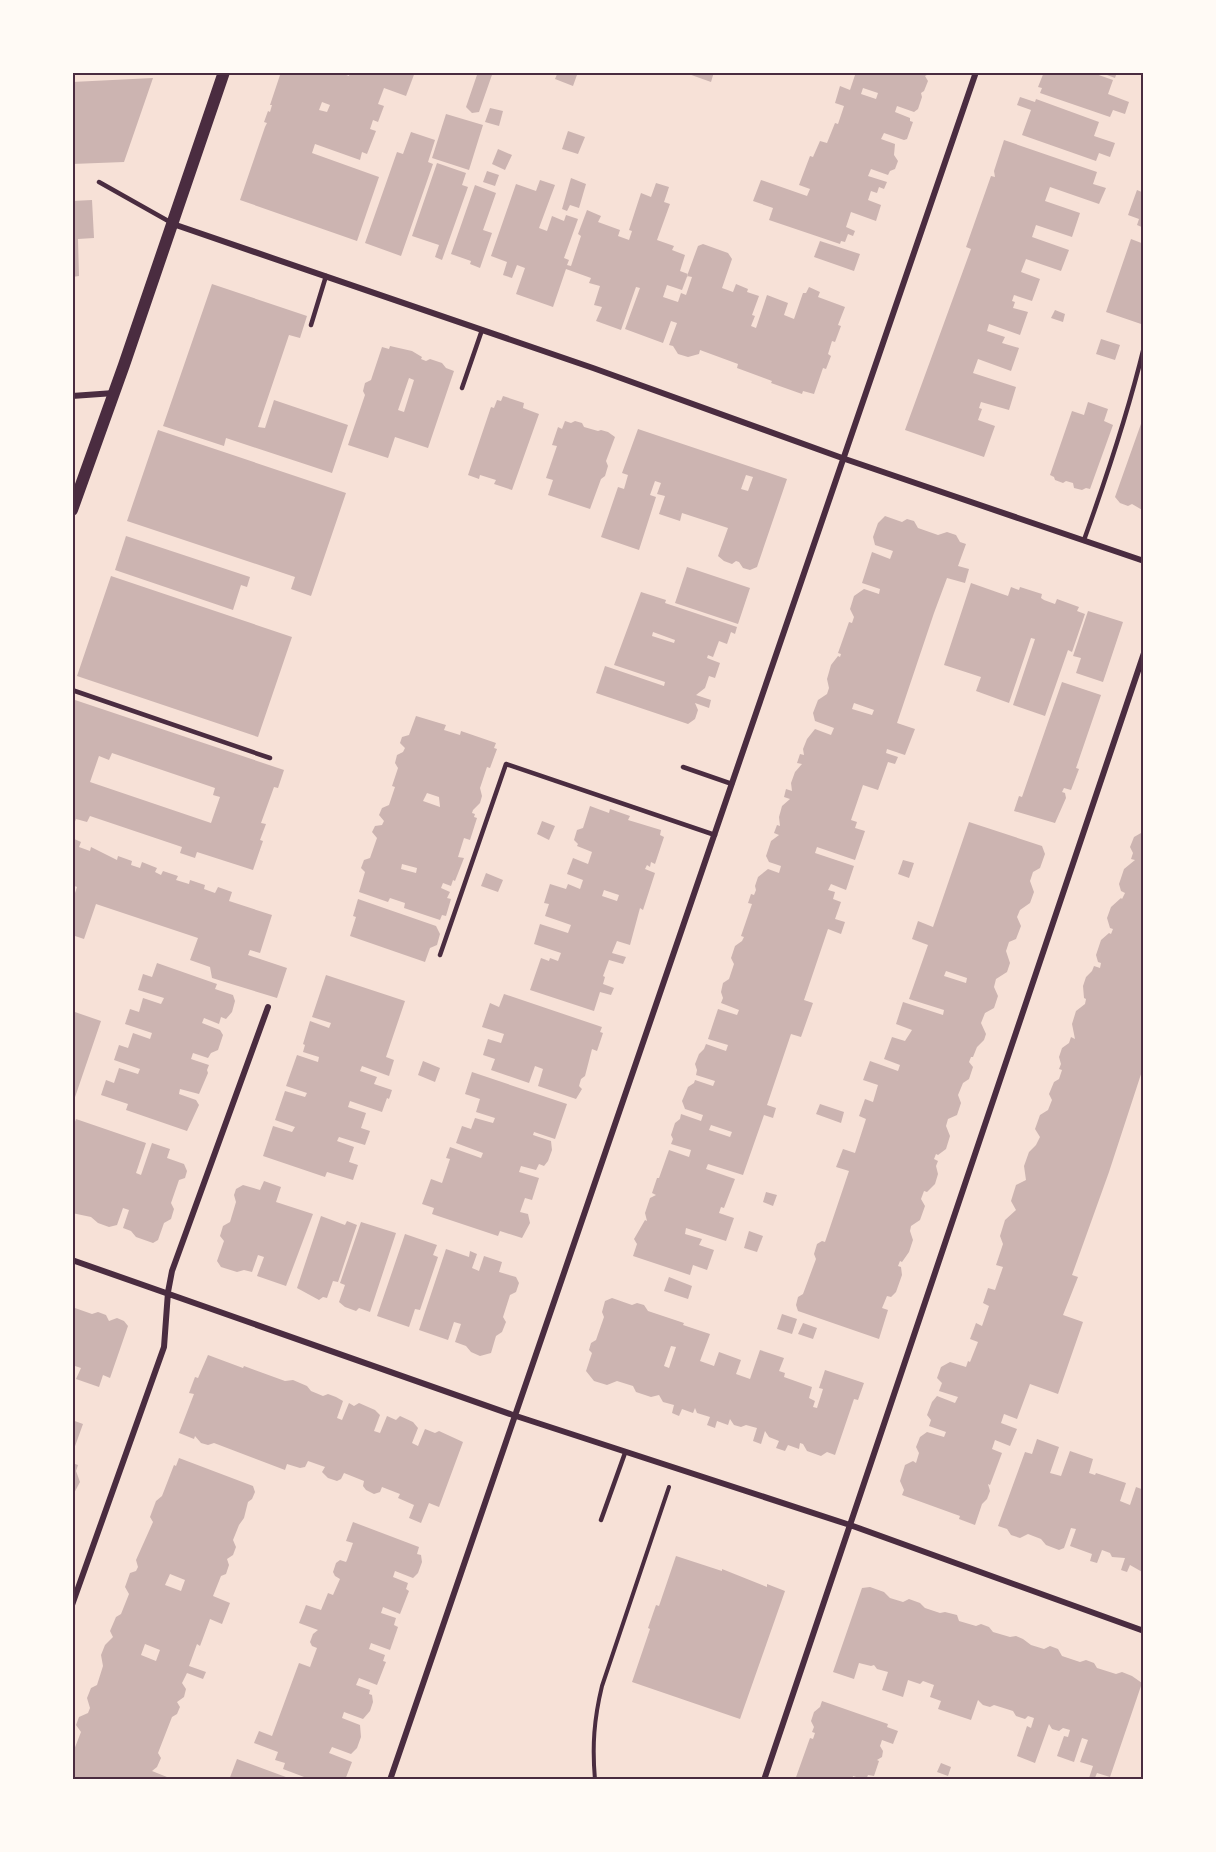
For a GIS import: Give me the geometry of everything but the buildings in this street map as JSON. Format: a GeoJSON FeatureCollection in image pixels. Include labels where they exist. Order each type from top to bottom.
{"type":"FeatureCollection","features":[{"type":"Feature","properties":{"kind":"main road"},"geometry":{"type":"LineString","coordinates":[[72,510],[224,72]]}},
{"type":"Feature","properties":{"kind":"street"},"geometry":{"type":"LineString","coordinates":[[390,1780],[513,1415],[845,459],[976,72]]}},
{"type":"Feature","properties":{"kind":"street"},"geometry":{"type":"LineString","coordinates":[[173,224],[1144,561]]}},
{"type":"Feature","properties":{"kind":"street"},"geometry":{"type":"LineString","coordinates":[[72,396],[114,393]]}},
{"type":"Feature","properties":{"kind":"street"},"geometry":{"type":"LineString","coordinates":[[764,1780],[1144,653]]}},
{"type":"Feature","properties":{"kind":"street"},"geometry":{"type":"LineString","coordinates":[[72,1605],[164,1347],[172,1271],[268,1007]]}},
{"type":"Feature","properties":{"kind":"street"},"geometry":{"type":"LineString","coordinates":[[72,1260],[513,1415],[850,1525],[1144,1631]]}},
{"type":"Feature","properties":{"kind":"lane"},"geometry":{"type":"LineString","coordinates":[[99,182],[173,224]]}},
{"type":"Feature","properties":{"kind":"lane"},"geometry":{"type":"LineString","coordinates":[[311,326],[326,276]]}},
{"type":"Feature","properties":{"kind":"lane"},"geometry":{"type":"LineString","coordinates":[[462,388],[482,330]]}},
{"type":"Feature","properties":{"kind":"lane"},"geometry":{"type":"LineString","coordinates":[[1084,540],[1107,477],[1132,396],[1144,347]]}},
{"type":"Feature","properties":{"kind":"lane"},"geometry":{"type":"LineString","coordinates":[[72,690],[270,758]]}},
{"type":"Feature","properties":{"kind":"lane"},"geometry":{"type":"LineString","coordinates":[[440,955],[506,764],[715,835]]}},
{"type":"Feature","properties":{"kind":"lane"},"geometry":{"type":"LineString","coordinates":[[683,767],[732,783]]}},
{"type":"Feature","properties":{"kind":"lane"},"geometry":{"type":"LineString","coordinates":[[601,1520],[625,1453]]}},
{"type":"Feature","properties":{"kind":"path"},"geometry":{"type":"LineString","coordinates":[[595,1780],[592,1747],[595,1715],[602,1686],[675,1469]]}}]}
